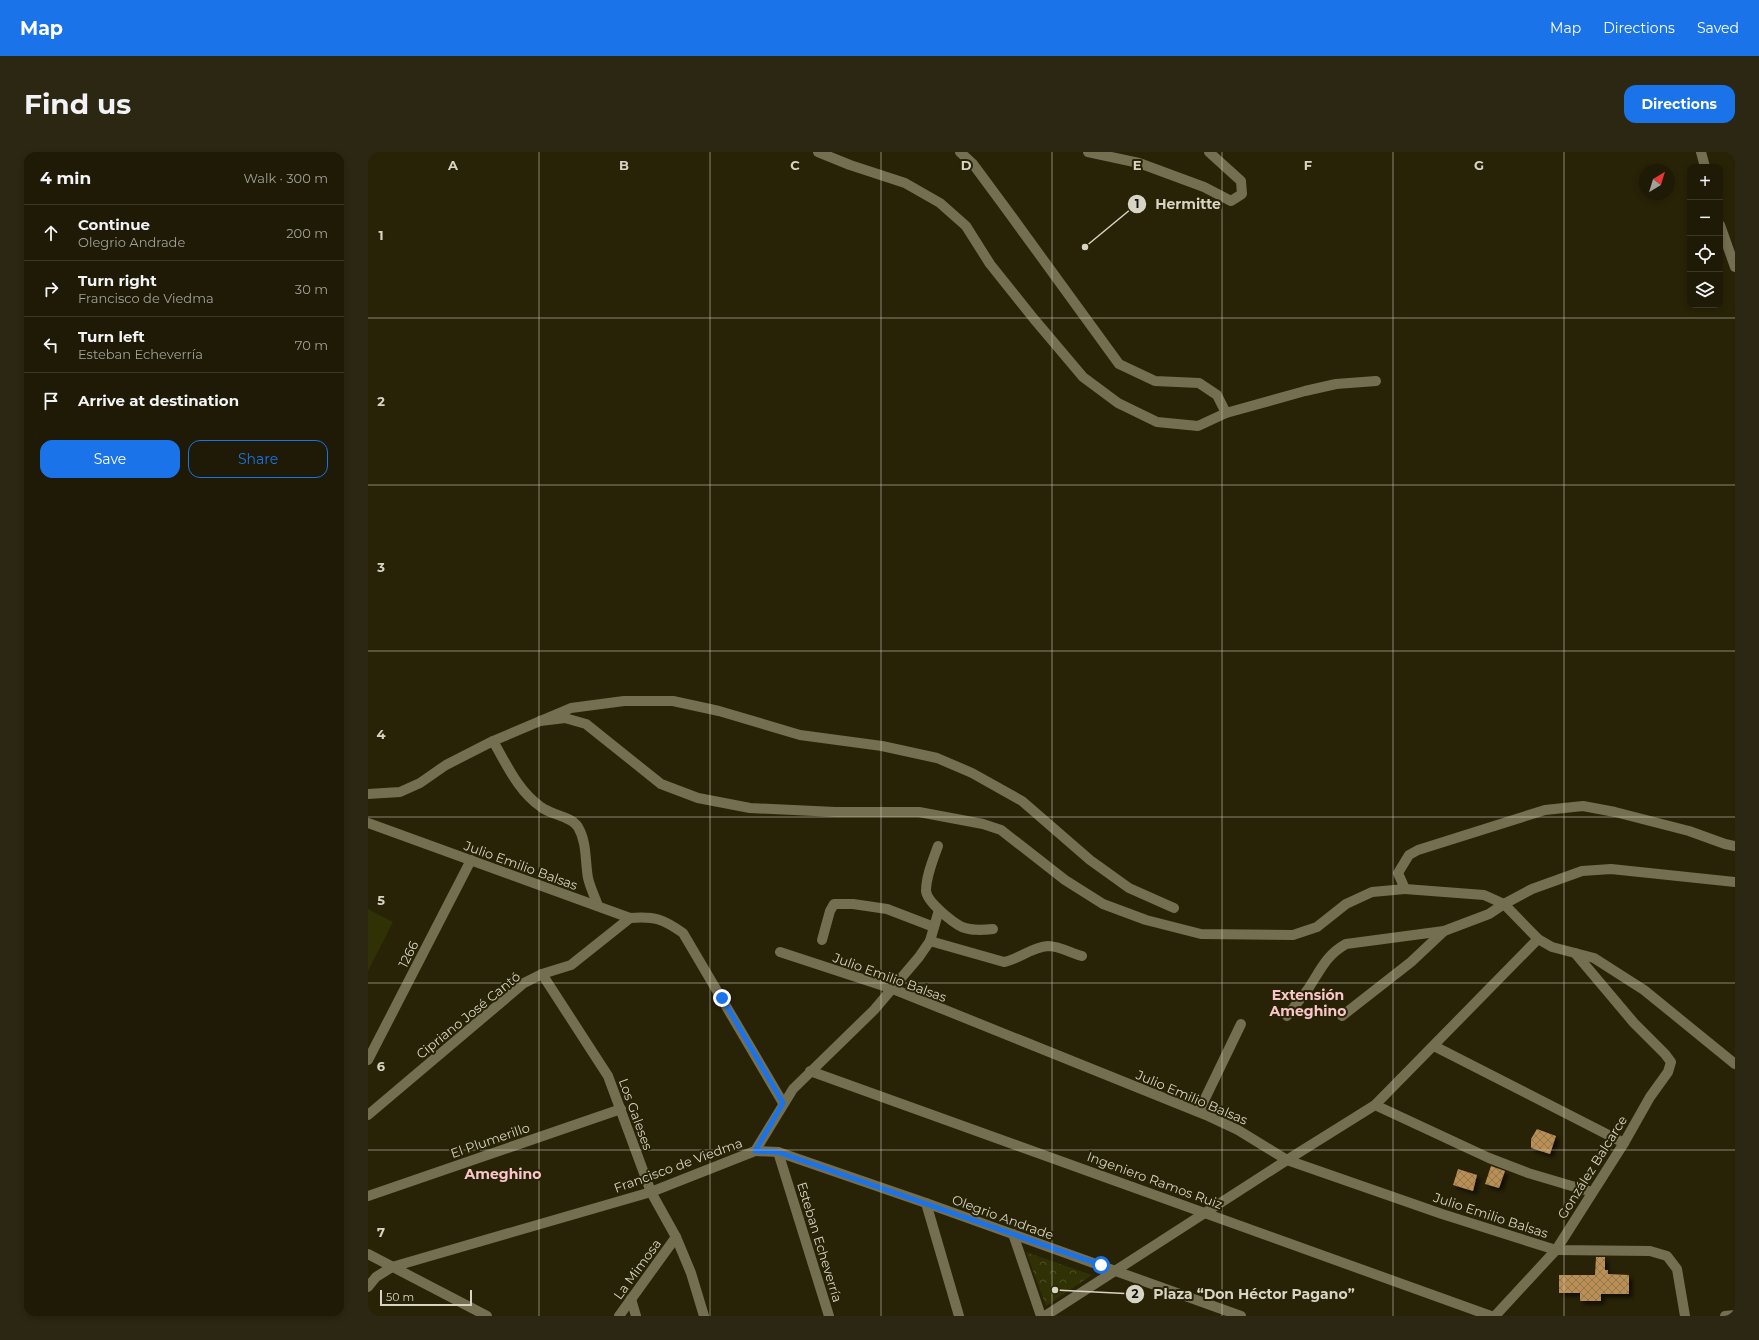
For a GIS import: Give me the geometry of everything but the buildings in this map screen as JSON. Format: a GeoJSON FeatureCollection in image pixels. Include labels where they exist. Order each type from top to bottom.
{"type":"FeatureCollection","features":[{"type":"Feature","properties":{"kind":"street"},"geometry":{"type":"LineString","coordinates":[[818,152],[850,165],[905,183],[940,203],[966,226],[990,264],[1083,377],[1118,403],[1156,422],[1198,426],[1226,412],[1305,391],[1336,384],[1376,381]]}},
{"type":"Feature","properties":{"kind":"street"},"geometry":{"type":"LineString","coordinates":[[960,152],[973,164],[1119,364],[1155,380],[1199,383],[1217,395],[1226,412]]}},
{"type":"Feature","properties":{"kind":"street"},"geometry":{"type":"LineString","coordinates":[[1088,152],[1104,157],[1139,163],[1204,187],[1231,201],[1242,194],[1241,181],[1209,152]]}},
{"type":"Feature","properties":{"kind":"street"},"geometry":{"type":"LineString","coordinates":[[1701,152],[1704,164]]}},
{"type":"Feature","properties":{"kind":"street"},"geometry":{"type":"LineString","coordinates":[[1723,233],[1735,267]]}},
{"type":"Feature","properties":{"kind":"street"},"geometry":{"type":"LineString","coordinates":[[368,794],[400,792],[420,783],[446,765],[493,741],[571,708],[624,701],[673,701],[719,711],[800,735],[882,746],[938,758],[972,773],[1022,801],[1090,860],[1129,888],[1174,908]]}},
{"type":"Feature","properties":{"kind":"street"},"geometry":{"type":"LineString","coordinates":[[540,721],[565,718],[586,724],[661,784],[698,798],[750,808],[777,810],[919,812],[983,824],[1001,830],[1065,880],[1103,904],[1146,920],[1201,934],[1293,935],[1317,927],[1346,904],[1372,892],[1405,889],[1484,895],[1504,904],[1538,939],[1552,947],[1594,958],[1644,990],[1734,1063]]}},
{"type":"Feature","properties":{"kind":"street"},"geometry":{"type":"LineString","coordinates":[[493,741],[519,787],[526,795],[542,808],[569,820],[578,826],[583,837],[588,878],[598,906]]}},
{"type":"Feature","properties":{"kind":"street"},"geometry":{"type":"LineString","coordinates":[[1405,889],[1398,873],[1409,855],[1418,850],[1545,810],[1583,806],[1615,812],[1735,846]]}},
{"type":"Feature","properties":{"kind":"street","name":"Julio Emilio Balsas"},"geometry":{"type":"LineString","coordinates":[[368,823],[630,918],[649,917],[667,922],[683,933],[783,1103]]}},
{"type":"Feature","properties":{"kind":"street"},"geometry":{"type":"LineString","coordinates":[[938,846],[927,880],[926,892],[928,899],[939,910],[962,927],[979,930],[993,929]]}},
{"type":"Feature","properties":{"kind":"street","name":"1266"},"geometry":{"type":"LineString","coordinates":[[368,1060],[471,860]]}},
{"type":"Feature","properties":{"kind":"street"},"geometry":{"type":"LineString","coordinates":[[1287,1016],[1307,989],[1325,960],[1335,950],[1346,944],[1444,931],[1489,914],[1532,889],[1582,871],[1611,869],[1735,882]]}},
{"type":"Feature","properties":{"kind":"street"},"geometry":{"type":"LineString","coordinates":[[822,940],[830,911],[834,904],[853,904],[887,909],[934,927]]}},
{"type":"Feature","properties":{"kind":"street","name":"Francisco de Viedma"},"geometry":{"type":"LineString","coordinates":[[368,1287],[376,1277],[392,1267],[651,1192],[755,1151],[783,1103],[793,1089],[893,989],[930,942],[939,910]]}},
{"type":"Feature","properties":{"kind":"street","name":"Cipriano José Cantó"},"geometry":{"type":"LineString","coordinates":[[368,1115],[524,983],[542,974],[571,965],[630,918]]}},
{"type":"Feature","properties":{"kind":"street"},"geometry":{"type":"LineString","coordinates":[[1342,1016],[1411,962],[1444,931]]}},
{"type":"Feature","properties":{"kind":"street"},"geometry":{"type":"LineString","coordinates":[[1045,1316],[1286,1160],[1375,1105],[1538,939]]}},
{"type":"Feature","properties":{"kind":"street"},"geometry":{"type":"LineString","coordinates":[[930,942],[1004,962],[1036,949],[1048,946],[1082,956]]}},
{"type":"Feature","properties":{"kind":"street","name":"Julio Emilio Balsas"},"geometry":{"type":"LineString","coordinates":[[780,952],[893,989],[1199,1111],[1238,1130],[1286,1160],[1442,1214],[1556,1250],[1650,1251],[1667,1256],[1677,1270],[1685,1316]]}},
{"type":"Feature","properties":{"kind":"street","name":"González Balcarce"},"geometry":{"type":"LineString","coordinates":[[1495,1316],[1556,1250],[1624,1143],[1650,1097],[1668,1072],[1671,1062],[1634,1023],[1575,954]]}},
{"type":"Feature","properties":{"kind":"street","name":"Los Galeses"},"geometry":{"type":"LineString","coordinates":[[542,974],[608,1076],[651,1192],[676,1236],[691,1273],[704,1316]]}},
{"type":"Feature","properties":{"kind":"street"},"geometry":{"type":"LineString","coordinates":[[1199,1111],[1241,1024]]}},
{"type":"Feature","properties":{"kind":"street"},"geometry":{"type":"LineString","coordinates":[[1434,1046],[1624,1143]]}},
{"type":"Feature","properties":{"kind":"street","name":"Ingeniero Ramos Ruiz"},"geometry":{"type":"LineString","coordinates":[[810,1071],[1206,1212],[1491,1316]]}},
{"type":"Feature","properties":{"kind":"street"},"geometry":{"type":"LineString","coordinates":[[1375,1105],[1488,1158],[1528,1173],[1592,1192]]}},
{"type":"Feature","properties":{"kind":"street","name":"El Plumerillo"},"geometry":{"type":"LineString","coordinates":[[368,1196],[620,1109]]}},
{"type":"Feature","properties":{"kind":"street","name":"Olegrio Andrade"},"geometry":{"type":"LineString","coordinates":[[755,1151],[778,1152],[1115,1270],[1226,1314],[1241,1316]]}},
{"type":"Feature","properties":{"kind":"street","name":"Esteban Echeverría"},"geometry":{"type":"LineString","coordinates":[[778,1152],[829,1316]]}},
{"type":"Feature","properties":{"kind":"street"},"geometry":{"type":"LineString","coordinates":[[926,1203],[959,1316]]}},
{"type":"Feature","properties":{"kind":"street"},"geometry":{"type":"LineString","coordinates":[[1013,1234],[1041,1316]]}},
{"type":"Feature","properties":{"kind":"street","name":"La Mimosa"},"geometry":{"type":"LineString","coordinates":[[619,1316],[676,1236]]}},
{"type":"Feature","properties":{"kind":"street"},"geometry":{"type":"LineString","coordinates":[[368,1254],[487,1316]]}},
{"type":"Feature","properties":{"kind":"street"},"geometry":{"type":"LineString","coordinates":[[631,1299],[636,1316]]}},
{"type":"Feature","properties":{"kind":"street"},"geometry":{"type":"LineString","coordinates":[[1725,1316],[1735,1315]]}},
{"type":"Feature","properties":{"kind":"green space"},"geometry":{"type":"Polygon","coordinates":[[[368,909],[393,922],[368,971],[368,909]]]}},
{"type":"Feature","properties":{"kind":"green space"},"geometry":{"type":"Polygon","coordinates":[[[1026,1252],[1092,1275],[1046,1306],[1026,1252]]]}},
{"type":"Feature","properties":{"kind":"place","name":"Hermitte"},"geometry":{"type":"Point","coordinates":[1085,247]}},
{"type":"Feature","properties":{"kind":"place","name":"Plaza “Don Héctor Pagano”"},"geometry":{"type":"Point","coordinates":[1055,1290]}},
{"type":"Feature","properties":{"kind":"district","name":"Extensión Ameghino"},"geometry":{"type":"Point","coordinates":[1308,1004]}},
{"type":"Feature","properties":{"kind":"district","name":"Ameghino"},"geometry":{"type":"Point","coordinates":[503,1174]}},
{"type":"Feature","properties":{"kind":"route"},"geometry":{"type":"LineString","coordinates":[[722,998],[783,1103],[755,1151],[778,1152],[1101,1265]]}}]}
